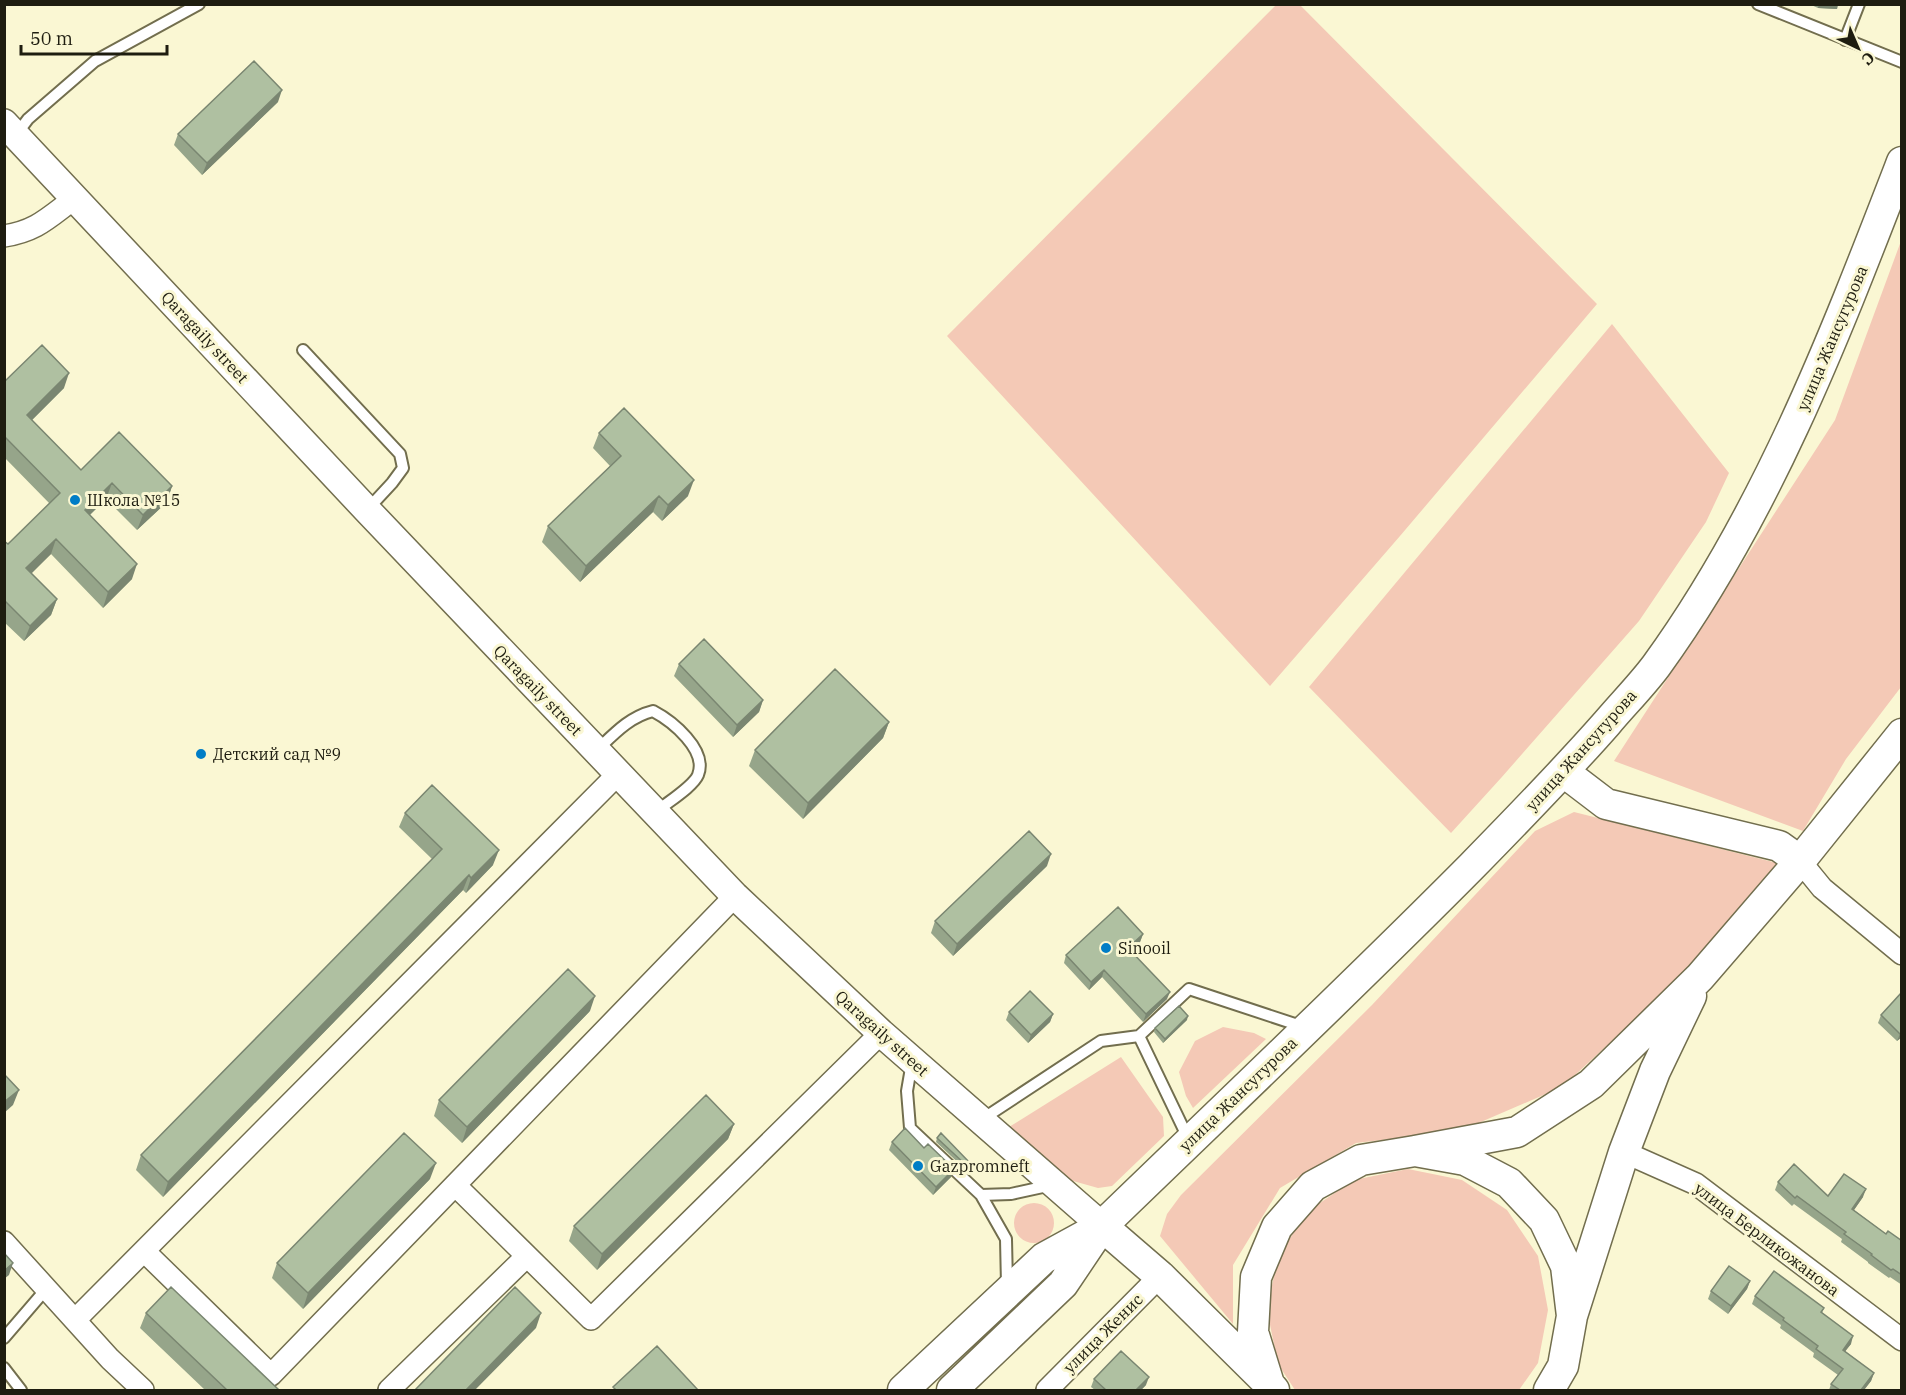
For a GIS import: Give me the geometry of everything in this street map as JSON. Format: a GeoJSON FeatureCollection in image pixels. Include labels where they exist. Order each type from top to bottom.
{"type":"FeatureCollection","features":[{"type":"Feature","properties":{"kind":"main road","name":"улица Жансугурова"},"geometry":{"type":"LineString","coordinates":[[952,1390],[1063,1284],[1102,1226],[1422,916],[1564,772],[1654,669],[1723,565],[1788,441],[1856,281],[1902,162]]}},
{"type":"Feature","properties":{"kind":"main road"},"geometry":{"type":"LineString","coordinates":[[1271,1387],[1253,1332],[1256,1277],[1276,1227],[1313,1186],[1361,1160],[1517,1132],[1591,1084],[1700,977],[1800,861],[1902,734]]}},
{"type":"Feature","properties":{"kind":"main road"},"geometry":{"type":"LineString","coordinates":[[1564,772],[1606,804],[1779,846],[1800,861]]}},
{"type":"Feature","properties":{"kind":"main road"},"geometry":{"type":"LineString","coordinates":[[1559,1382],[1572,1316],[1624,1152],[1655,1071],[1700,977]]}},
{"type":"Feature","properties":{"kind":"main road"},"geometry":{"type":"LineString","coordinates":[[1415,1151],[1465,1160],[1509,1184],[1530,1205],[1544,1220],[1566,1266],[1572,1316]]}},
{"type":"Feature","properties":{"kind":"main road","name":"улица Жансугурова"},"geometry":{"type":"LineString","coordinates":[[903,1390],[1044,1258],[1102,1226]]}},
{"type":"Feature","properties":{"kind":"main road"},"geometry":{"type":"LineString","coordinates":[[1102,1226],[1160,1276],[1271,1387]]}},
{"type":"Feature","properties":{"kind":"street","name":"Qaragaily street"},"geometry":{"type":"LineString","coordinates":[[10,129],[366,510],[735,896],[912,1061],[1102,1226]]}},
{"type":"Feature","properties":{"kind":"street"},"geometry":{"type":"LineString","coordinates":[[4,236],[19,234],[38,226],[75,198]]}},
{"type":"Feature","properties":{"kind":"street"},"geometry":{"type":"LineString","coordinates":[[75,1320],[618,773]]}},
{"type":"Feature","properties":{"kind":"street"},"geometry":{"type":"LineString","coordinates":[[1800,861],[1822,888],[1902,954]]}},
{"type":"Feature","properties":{"kind":"street"},"geometry":{"type":"LineString","coordinates":[[144,1251],[270,1375],[735,896]]}},
{"type":"Feature","properties":{"kind":"street"},"geometry":{"type":"LineString","coordinates":[[455,1185],[591,1319],[881,1033]]}},
{"type":"Feature","properties":{"kind":"street","name":"улица Берликожанова"},"geometry":{"type":"LineString","coordinates":[[1624,1152],[1696,1184],[1902,1340]]}},
{"type":"Feature","properties":{"kind":"street"},"geometry":{"type":"LineString","coordinates":[[4,1242],[110,1359],[143,1390]]}},
{"type":"Feature","properties":{"kind":"street"},"geometry":{"type":"LineString","coordinates":[[389,1390],[527,1256]]}},
{"type":"Feature","properties":{"kind":"street","name":"улица Женис"},"geometry":{"type":"LineString","coordinates":[[1047,1390],[1160,1276]]}},
{"type":"Feature","properties":{"kind":"lane"},"geometry":{"type":"LineString","coordinates":[[10,129],[28,119],[95,61],[199,4]]}},
{"type":"Feature","properties":{"kind":"lane"},"geometry":{"type":"LineString","coordinates":[[1758,4],[1902,62]]}},
{"type":"Feature","properties":{"kind":"lane"},"geometry":{"type":"LineString","coordinates":[[1845,40],[1859,4]]}},
{"type":"Feature","properties":{"kind":"lane"},"geometry":{"type":"LineString","coordinates":[[303,350],[400,454],[403,468],[366,510]]}},
{"type":"Feature","properties":{"kind":"lane"},"geometry":{"type":"LineString","coordinates":[[596,751],[624,724],[640,714],[653,711],[668,719],[695,748],[700,762],[698,776],[691,784],[656,812]]}},
{"type":"Feature","properties":{"kind":"lane"},"geometry":{"type":"LineString","coordinates":[[981,1121],[1101,1041],[1139,1036],[1189,989],[1307,1028]]}},
{"type":"Feature","properties":{"kind":"lane"},"geometry":{"type":"LineString","coordinates":[[1139,1036],[1190,1141]]}},
{"type":"Feature","properties":{"kind":"lane"},"geometry":{"type":"LineString","coordinates":[[912,1061],[907,1092],[910,1128],[981,1195],[1006,1239],[1008,1292]]}},
{"type":"Feature","properties":{"kind":"lane"},"geometry":{"type":"LineString","coordinates":[[981,1195],[1011,1194],[1054,1184]]}},
{"type":"Feature","properties":{"kind":"lane"},"geometry":{"type":"LineString","coordinates":[[4,1338],[47,1288]]}},
{"type":"Feature","properties":{"kind":"lane"},"geometry":{"type":"LineString","coordinates":[[4,1368],[21,1390]]}},
{"type":"Feature","properties":{"kind":"shaded area"},"geometry":{"type":"Polygon","coordinates":[[[1277,4],[1300,5],[1597,304],[1270,686],[947,336],[1277,4]]]}},
{"type":"Feature","properties":{"kind":"shaded area"},"geometry":{"type":"Polygon","coordinates":[[[1901,241],[1901,687],[1846,759],[1803,831],[1614,761],[1835,420],[1901,241]]]}},
{"type":"Feature","properties":{"kind":"shaded area"},"geometry":{"type":"Polygon","coordinates":[[[1612,324],[1729,473],[1706,522],[1639,621],[1451,833],[1309,687],[1612,324]]]}},
{"type":"Feature","properties":{"kind":"shaded area"},"geometry":{"type":"Polygon","coordinates":[[[1574,812],[1777,863],[1675,983],[1562,1087],[1460,1131],[1356,1143],[1280,1188],[1233,1265],[1233,1324],[1160,1236],[1167,1214],[1181,1195],[1372,1005],[1535,831],[1574,812]]]}},
{"type":"Feature","properties":{"kind":"shaded area"},"geometry":{"type":"Polygon","coordinates":[[[1223,1027],[1254,1033],[1266,1039],[1193,1108],[1186,1096],[1179,1072],[1195,1041],[1223,1027]]]}},
{"type":"Feature","properties":{"kind":"shaded area"},"geometry":{"type":"Polygon","coordinates":[[[1121,1057],[1163,1117],[1164,1136],[1112,1186],[1098,1188],[1059,1177],[1009,1127],[1121,1057]]]}},
{"type":"Feature","properties":{"kind":"shaded area"},"geometry":{"type":"Polygon","coordinates":[[[1408,1169],[1462,1180],[1507,1210],[1538,1256],[1548,1310],[1538,1363],[1519,1390],[1295,1390],[1278,1364],[1267,1310],[1278,1256],[1308,1211],[1354,1180],[1408,1169]]]}},
{"type":"Feature","properties":{"kind":"shaded area"},"geometry":{"type":"Polygon","coordinates":[[[1034,1203],[1042,1204],[1048,1209],[1053,1215],[1053,1231],[1048,1237],[1042,1242],[1034,1243],[1026,1242],[1020,1237],[1015,1231],[1014,1223],[1015,1215],[1020,1209],[1026,1204],[1034,1203]]]}},
{"type":"Feature","properties":{"kind":"building"},"geometry":{"type":"Polygon","coordinates":[[[254,61],[282,90],[207,163],[178,134],[254,61]]]}},
{"type":"Feature","properties":{"kind":"building","name":"Школа №15"},"geometry":{"type":"Polygon","coordinates":[[[42,345],[69,373],[27,415],[81,470],[119,432],[172,486],[143,515],[112,483],[85,510],[137,564],[108,592],[56,539],[26,568],[57,599],[30,626],[4,600],[4,541],[8,544],[60,493],[4,436],[4,382],[42,345]]]}},
{"type":"Feature","properties":{"kind":"building"},"geometry":{"type":"Polygon","coordinates":[[[624,408],[694,480],[668,505],[659,496],[586,566],[548,526],[621,456],[599,433],[624,408]]]}},
{"type":"Feature","properties":{"kind":"building"},"geometry":{"type":"Polygon","coordinates":[[[704,639],[763,700],[737,725],[679,664],[704,639]]]}},
{"type":"Feature","properties":{"kind":"building"},"geometry":{"type":"Polygon","coordinates":[[[835,669],[889,722],[808,803],[755,750],[835,669]]]}},
{"type":"Feature","properties":{"kind":"building"},"geometry":{"type":"Polygon","coordinates":[[[432,785],[499,850],[471,878],[469,875],[168,1182],[141,1155],[442,849],[405,813],[432,785]]]}},
{"type":"Feature","properties":{"kind":"building"},"geometry":{"type":"Polygon","coordinates":[[[1029,831],[1051,854],[957,944],[935,921],[1029,831]]]}},
{"type":"Feature","properties":{"kind":"building"},"geometry":{"type":"Polygon","coordinates":[[[1118,907],[1143,934],[1128,948],[1170,992],[1146,1014],[1104,970],[1091,982],[1066,955],[1118,907]]]}},
{"type":"Feature","properties":{"kind":"building"},"geometry":{"type":"Polygon","coordinates":[[[568,969],[595,996],[467,1127],[439,1100],[568,969]]]}},
{"type":"Feature","properties":{"kind":"building"},"geometry":{"type":"Polygon","coordinates":[[[1030,991],[1053,1014],[1031,1035],[1009,1012],[1030,991]]]}},
{"type":"Feature","properties":{"kind":"building"},"geometry":{"type":"Polygon","coordinates":[[[1902,992],[1902,1032],[1900,1034],[1881,1015],[1902,992]]]}},
{"type":"Feature","properties":{"kind":"building"},"geometry":{"type":"Polygon","coordinates":[[[1179,1006],[1188,1016],[1165,1039],[1155,1028],[1179,1006]]]}},
{"type":"Feature","properties":{"kind":"building"},"geometry":{"type":"Polygon","coordinates":[[[4,1074],[19,1090],[4,1102],[4,1074]]]}},
{"type":"Feature","properties":{"kind":"building"},"geometry":{"type":"Polygon","coordinates":[[[706,1095],[734,1124],[602,1254],[574,1226],[706,1095]]]}},
{"type":"Feature","properties":{"kind":"building"},"geometry":{"type":"Polygon","coordinates":[[[905,1128],[924,1148],[928,1144],[954,1169],[936,1187],[892,1142],[905,1128]]]}},
{"type":"Feature","properties":{"kind":"building"},"geometry":{"type":"Polygon","coordinates":[[[404,1133],[436,1163],[308,1293],[277,1263],[404,1133]]]}},
{"type":"Feature","properties":{"kind":"building"},"geometry":{"type":"Polygon","coordinates":[[[941,1133],[970,1163],[967,1166],[937,1138],[941,1133]]]}},
{"type":"Feature","properties":{"kind":"building"},"geometry":{"type":"Polygon","coordinates":[[[1794,1164],[1828,1196],[1844,1174],[1866,1189],[1852,1209],[1886,1234],[1888,1231],[1902,1241],[1902,1275],[1871,1255],[1844,1234],[1846,1232],[1797,1196],[1795,1198],[1778,1182],[1794,1164]]]}},
{"type":"Feature","properties":{"kind":"building"},"geometry":{"type":"Polygon","coordinates":[[[4,1253],[13,1263],[4,1271],[4,1253]]]}},
{"type":"Feature","properties":{"kind":"building"},"geometry":{"type":"Polygon","coordinates":[[[1729,1266],[1750,1281],[1731,1306],[1711,1291],[1729,1266]]]}},
{"type":"Feature","properties":{"kind":"building"},"geometry":{"type":"Polygon","coordinates":[[[1774,1271],[1824,1308],[1821,1312],[1853,1336],[1843,1350],[1874,1373],[1861,1390],[1840,1390],[1831,1384],[1843,1369],[1816,1349],[1818,1346],[1755,1296],[1774,1271]]]}},
{"type":"Feature","properties":{"kind":"building"},"geometry":{"type":"Polygon","coordinates":[[[171,1287],[279,1390],[227,1390],[146,1313],[171,1287]]]}},
{"type":"Feature","properties":{"kind":"building"},"geometry":{"type":"Polygon","coordinates":[[[515,1287],[541,1313],[466,1390],[415,1390],[515,1287]]]}},
{"type":"Feature","properties":{"kind":"building"},"geometry":{"type":"Polygon","coordinates":[[[657,1346],[698,1390],[616,1390],[613,1387],[657,1346]]]}},
{"type":"Feature","properties":{"kind":"building"},"geometry":{"type":"Polygon","coordinates":[[[1121,1351],[1149,1377],[1136,1390],[1106,1390],[1094,1379],[1121,1351]]]}},
{"type":"Feature","properties":{"kind":"place","name":"Школа №15"},"geometry":{"type":"Point","coordinates":[75,500]}},
{"type":"Feature","properties":{"kind":"place","name":"Детский сад №9"},"geometry":{"type":"Point","coordinates":[201,754]}},
{"type":"Feature","properties":{"kind":"place","name":"Sinooil"},"geometry":{"type":"Point","coordinates":[1106,948]}},
{"type":"Feature","properties":{"kind":"place","name":"Gazpromneft"},"geometry":{"type":"Point","coordinates":[918,1166]}}]}
